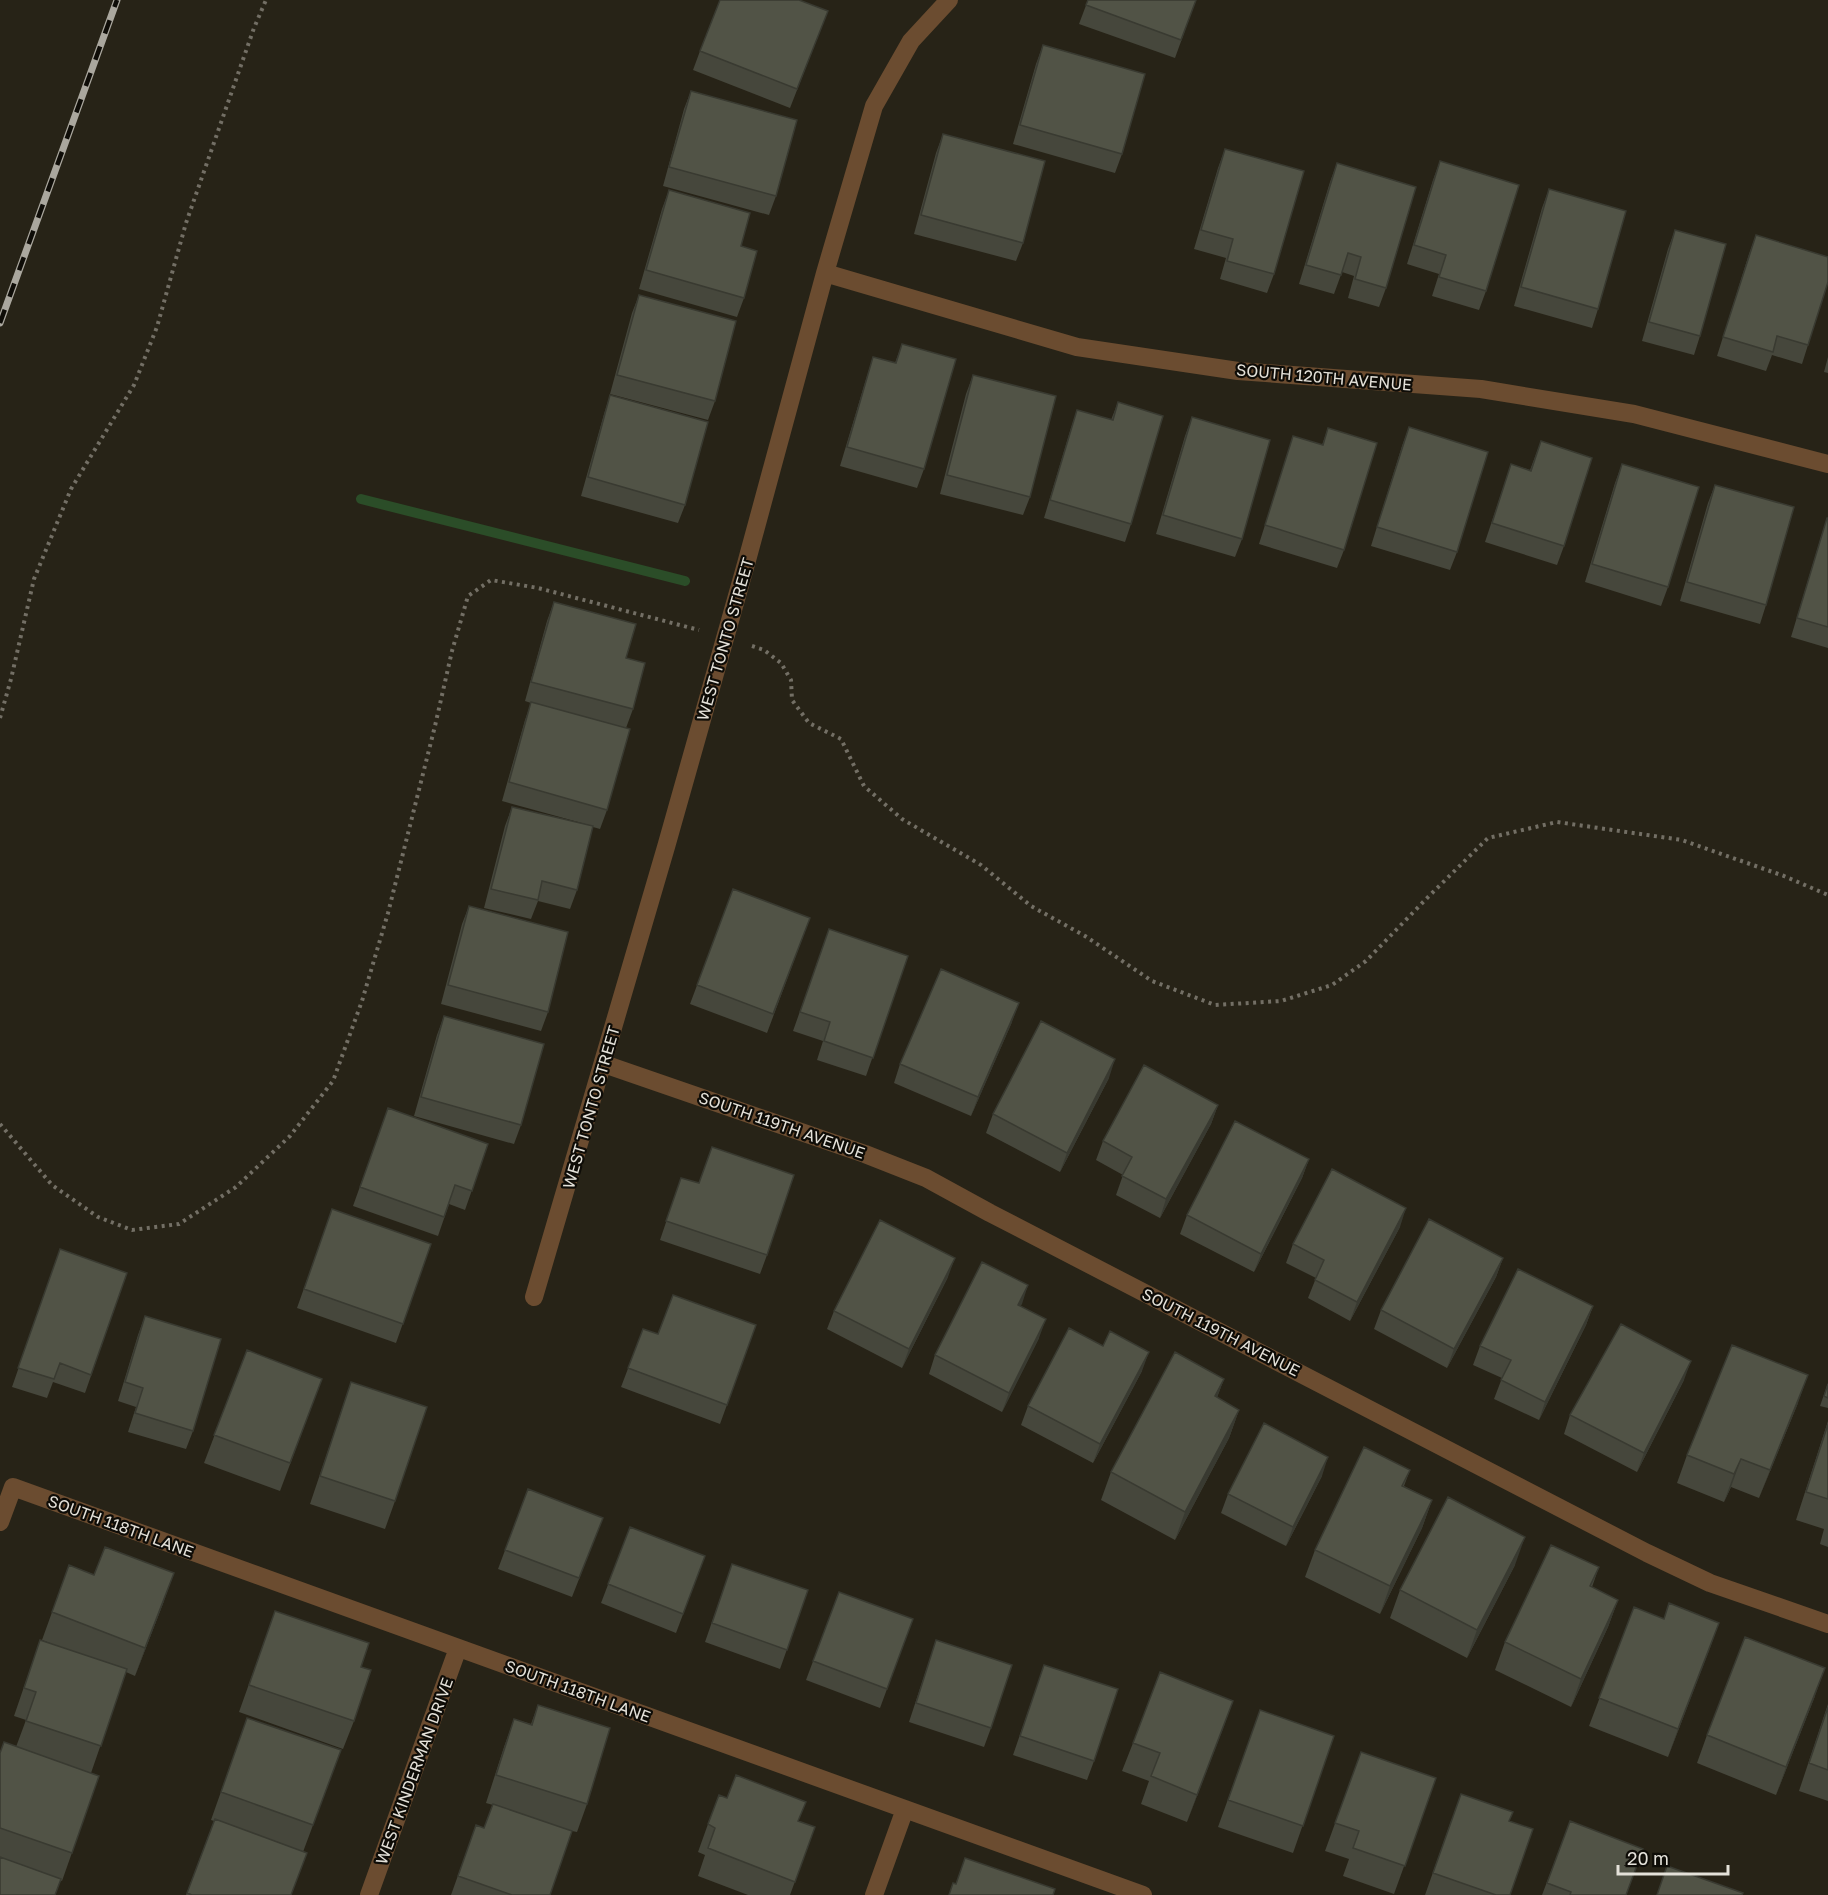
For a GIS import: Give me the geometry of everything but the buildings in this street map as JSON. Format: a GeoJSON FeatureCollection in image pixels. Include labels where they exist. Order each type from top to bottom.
{"type":"FeatureCollection","features":[{"type":"Feature","properties":{"kind":"street","name":"WEST TONTO STREET"},"geometry":{"type":"LineString","coordinates":[[534,1297],[604,1064],[726,636],[825,273],[874,106],[911,41],[949,0]]}},
{"type":"Feature","properties":{"kind":"street","name":"SOUTH 120TH AVENUE"},"geometry":{"type":"LineString","coordinates":[[825,273],[1077,347],[1238,371],[1481,389],[1634,414],[1828,464]]}},
{"type":"Feature","properties":{"kind":"street","name":"SOUTH 119TH AVENUE"},"geometry":{"type":"LineString","coordinates":[[604,1064],[865,1154],[926,1178],[1000,1219],[1647,1553],[1710,1583],[1828,1624]]}},
{"type":"Feature","properties":{"kind":"street","name":"SOUTH 118TH LANE"},"geometry":{"type":"LineString","coordinates":[[0,1522],[13,1487],[1143,1895]]}},
{"type":"Feature","properties":{"kind":"street","name":"WEST KINDERMAN DRIVE"},"geometry":{"type":"LineString","coordinates":[[369,1895],[458,1648]]}},
{"type":"Feature","properties":{"kind":"street"},"geometry":{"type":"LineString","coordinates":[[874,1895],[905,1809]]}},
{"type":"Feature","properties":{"kind":"path"},"geometry":{"type":"LineString","coordinates":[[0,718],[34,579],[71,489],[134,385],[157,327],[186,223],[254,28],[266,0]]}},
{"type":"Feature","properties":{"kind":"path"},"geometry":{"type":"LineString","coordinates":[[0,1124],[52,1185],[98,1217],[132,1230],[179,1224],[236,1187],[290,1136],[333,1081],[362,1001],[388,913],[452,651],[468,596],[491,580],[538,588],[636,615],[726,636],[764,650],[781,663],[791,681],[792,700],[808,723],[841,739],[864,786],[902,819],[981,865],[1030,906],[1085,936],[1152,981],[1215,1005],[1281,1001],[1332,985],[1366,961],[1488,838],[1557,822],[1682,840],[1784,876],[1828,895]]}},
{"type":"Feature","properties":{"kind":"waterway"},"geometry":{"type":"LineString","coordinates":[[361,499],[685,581]]}},
{"type":"Feature","properties":{"kind":"railway"},"geometry":{"type":"LineString","coordinates":[[0,323],[117,0]]}}]}
